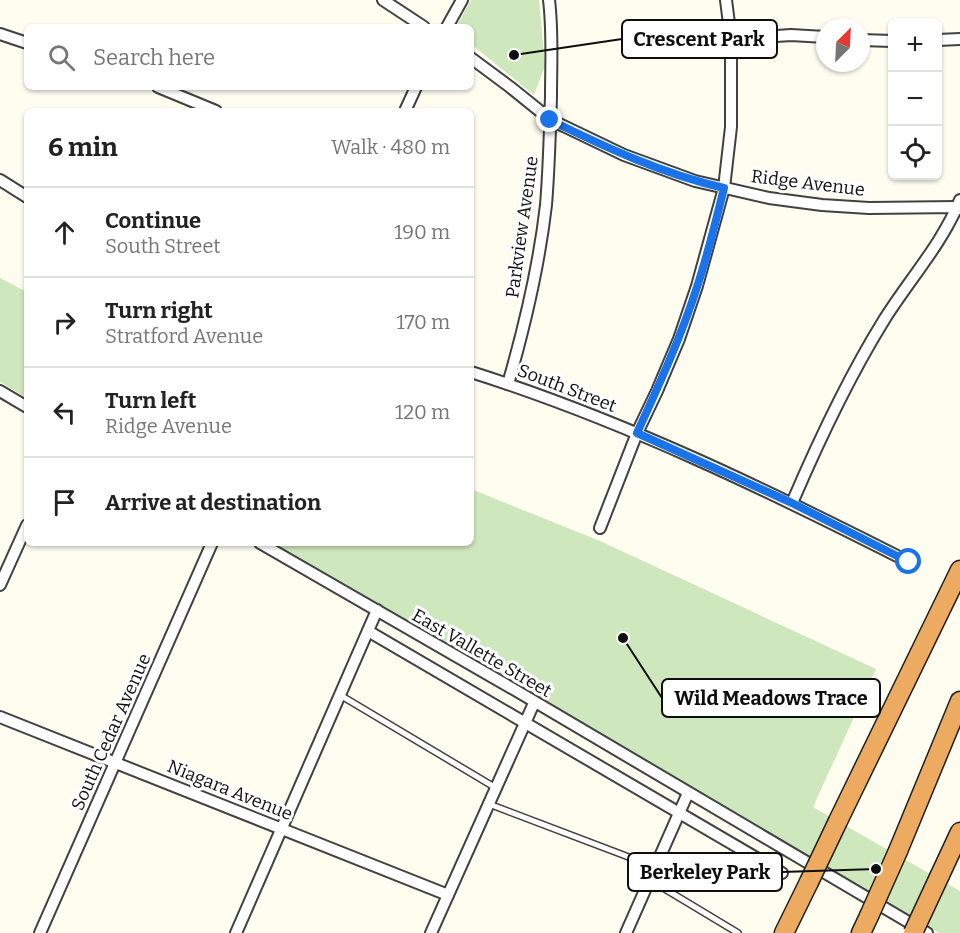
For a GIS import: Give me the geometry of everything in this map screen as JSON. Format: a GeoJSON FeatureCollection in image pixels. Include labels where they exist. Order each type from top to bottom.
{"type":"FeatureCollection","features":[{"type":"Feature","properties":{"kind":"highway"},"geometry":{"type":"LineString","coordinates":[[784,933],[960,570]]}},
{"type":"Feature","properties":{"kind":"highway"},"geometry":{"type":"LineString","coordinates":[[865,927],[960,701]]}},
{"type":"Feature","properties":{"kind":"highway"},"geometry":{"type":"LineString","coordinates":[[913,933],[960,832]]}},
{"type":"Feature","properties":{"kind":"street"},"geometry":{"type":"LineString","coordinates":[[383,0],[419,24]]}},
{"type":"Feature","properties":{"kind":"street"},"geometry":{"type":"LineString","coordinates":[[449,24],[462,0]]}},
{"type":"Feature","properties":{"kind":"street","name":"Parkview Avenue"},"geometry":{"type":"LineString","coordinates":[[508,384],[530,301],[545,207],[550,160],[552,43],[549,0]]}},
{"type":"Feature","properties":{"kind":"street"},"geometry":{"type":"LineString","coordinates":[[600,528],[686,318],[724,188],[730,127],[731,39],[726,0]]}},
{"type":"Feature","properties":{"kind":"street"},"geometry":{"type":"LineString","coordinates":[[0,34],[24,42]]}},
{"type":"Feature","properties":{"kind":"street"},"geometry":{"type":"LineString","coordinates":[[731,39],[791,35],[816,36]]}},
{"type":"Feature","properties":{"kind":"street"},"geometry":{"type":"LineString","coordinates":[[942,40],[960,39]]}},
{"type":"Feature","properties":{"kind":"street"},"geometry":{"type":"LineString","coordinates":[[870,40],[888,41]]}},
{"type":"Feature","properties":{"kind":"street","name":"Ridge Avenue"},"geometry":{"type":"LineString","coordinates":[[474,60],[550,120],[624,155],[695,181],[769,198],[822,205],[869,208],[959,206]]}},
{"type":"Feature","properties":{"kind":"street"},"geometry":{"type":"LineString","coordinates":[[165,90],[209,108]]}},
{"type":"Feature","properties":{"kind":"street"},"geometry":{"type":"LineString","coordinates":[[406,108],[415,90]]}},
{"type":"Feature","properties":{"kind":"street"},"geometry":{"type":"LineString","coordinates":[[0,180],[24,194]]}},
{"type":"Feature","properties":{"kind":"street"},"geometry":{"type":"LineString","coordinates":[[792,503],[812,455],[863,355],[885,318],[936,246],[959,206]]}},
{"type":"Feature","properties":{"kind":"street","name":"South Street"},"geometry":{"type":"LineString","coordinates":[[474,373],[572,406],[637,433],[792,503],[909,562]]}},
{"type":"Feature","properties":{"kind":"street"},"geometry":{"type":"LineString","coordinates":[[0,391],[24,405]]}},
{"type":"Feature","properties":{"kind":"street"},"geometry":{"type":"LineString","coordinates":[[0,585],[24,532]]}},
{"type":"Feature","properties":{"kind":"street","name":"South Cedar Avenue"},"geometry":{"type":"LineString","coordinates":[[40,933],[211,546]]}},
{"type":"Feature","properties":{"kind":"street","name":"East Vallette Street"},"geometry":{"type":"LineString","coordinates":[[265,546],[927,933]]}},
{"type":"Feature","properties":{"kind":"street"},"geometry":{"type":"LineString","coordinates":[[236,933],[377,610]]}},
{"type":"Feature","properties":{"kind":"street"},"geometry":{"type":"LineString","coordinates":[[368,631],[782,873]]}},
{"type":"Feature","properties":{"kind":"street"},"geometry":{"type":"LineString","coordinates":[[431,933],[534,703]]}},
{"type":"Feature","properties":{"kind":"street","name":"Niagara Avenue"},"geometry":{"type":"LineString","coordinates":[[0,717],[448,895]]}},
{"type":"Feature","properties":{"kind":"street"},"geometry":{"type":"LineString","coordinates":[[626,933],[688,793]]}},
{"type":"Feature","properties":{"kind":"lane"},"geometry":{"type":"LineString","coordinates":[[340,694],[496,788]]}},
{"type":"Feature","properties":{"kind":"lane"},"geometry":{"type":"LineString","coordinates":[[489,804],[655,867]]}},
{"type":"Feature","properties":{"kind":"lane"},"geometry":{"type":"LineString","coordinates":[[649,880],[738,933]]}},
{"type":"Feature","properties":{"kind":"green space"},"geometry":{"type":"Polygon","coordinates":[[[471,0],[539,0],[545,66],[534,95],[474,46],[474,24],[458,24],[471,0]]]}},
{"type":"Feature","properties":{"kind":"green space"},"geometry":{"type":"Polygon","coordinates":[[[0,278],[24,290],[24,396],[0,382],[0,278]]]}},
{"type":"Feature","properties":{"kind":"green space"},"geometry":{"type":"Polygon","coordinates":[[[474,490],[600,541],[876,669],[813,807],[960,891],[960,933],[939,933],[278,546],[474,546],[474,490]]]}},
{"type":"Feature","properties":{"kind":"place","name":"Crescent Park"},"geometry":{"type":"Point","coordinates":[514,55]}},
{"type":"Feature","properties":{"kind":"place","name":"Wild Meadows Trace"},"geometry":{"type":"Point","coordinates":[623,638]}},
{"type":"Feature","properties":{"kind":"place","name":"Berkeley Park"},"geometry":{"type":"Point","coordinates":[876,869]}},
{"type":"Feature","properties":{"kind":"route"},"geometry":{"type":"LineString","coordinates":[[550,120],[624,155],[673,174],[724,188],[697,286],[657,391],[637,433],[792,503],[909,562]]}}]}
